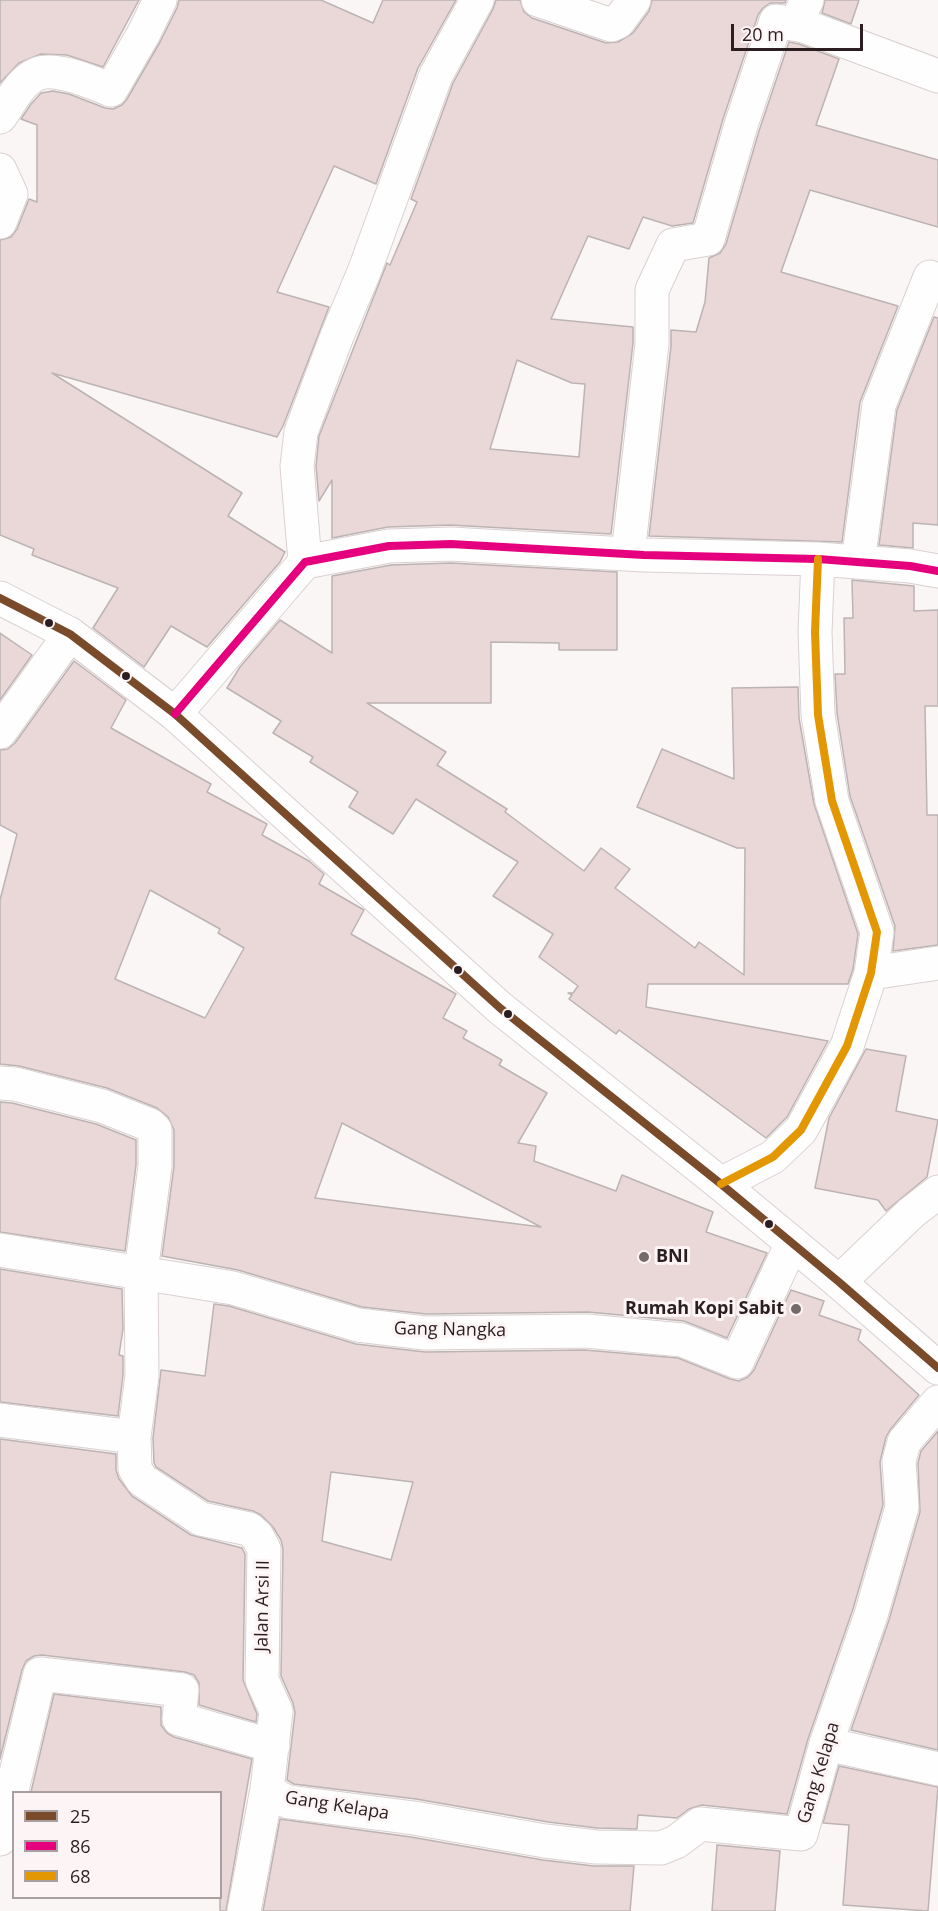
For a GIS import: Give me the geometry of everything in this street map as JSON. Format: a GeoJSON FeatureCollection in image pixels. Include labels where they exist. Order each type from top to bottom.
{"type":"FeatureCollection","features":[{"type":"Feature","properties":{"kind":"street"},"geometry":{"type":"LineString","coordinates":[[0,117],[23,85],[36,75],[45,72],[74,77],[111,90],[160,0]]}},
{"type":"Feature","properties":{"kind":"street"},"geometry":{"type":"LineString","coordinates":[[305,562],[297,466],[301,432],[368,262],[436,75],[477,0]]}},
{"type":"Feature","properties":{"kind":"street"},"geometry":{"type":"LineString","coordinates":[[538,0],[611,25],[618,22],[634,0]]}},
{"type":"Feature","properties":{"kind":"street"},"geometry":{"type":"LineString","coordinates":[[628,555],[652,344],[652,290],[673,245],[708,239],[741,125],[776,21],[806,13],[938,76]]}},
{"type":"Feature","properties":{"kind":"street"},"geometry":{"type":"LineString","coordinates":[[0,170],[11,194],[0,222]]}},
{"type":"Feature","properties":{"kind":"street"},"geometry":{"type":"LineString","coordinates":[[858,562],[879,405],[935,278]]}},
{"type":"Feature","properties":{"kind":"street"},"geometry":{"type":"LineString","coordinates":[[175,714],[305,562],[389,546],[451,544],[628,555],[818,559],[910,566],[938,572]]}},
{"type":"Feature","properties":{"kind":"street"},"geometry":{"type":"LineString","coordinates":[[721,1184],[773,1157],[801,1130],[847,1046],[872,973],[877,932],[832,801],[818,715],[815,632],[818,559]]}},
{"type":"Feature","properties":{"kind":"street"},"geometry":{"type":"LineString","coordinates":[[0,598],[70,634],[175,714],[500,1008],[721,1184],[938,1368]]}},
{"type":"Feature","properties":{"kind":"street"},"geometry":{"type":"LineString","coordinates":[[0,732],[70,634]]}},
{"type":"Feature","properties":{"kind":"street"},"geometry":{"type":"LineString","coordinates":[[872,973],[938,963]]}},
{"type":"Feature","properties":{"kind":"street","name":"Jalan Arsi II"},"geometry":{"type":"LineString","coordinates":[[0,1083],[15,1084],[102,1106],[150,1125],[155,1130],[155,1166],[141,1272],[142,1376],[134,1437],[135,1469],[142,1480],[201,1519],[249,1529],[257,1536],[264,1549],[262,1680],[276,1712],[267,1789],[244,1911]]}},
{"type":"Feature","properties":{"kind":"street"},"geometry":{"type":"LineString","coordinates":[[839,1282],[911,1213],[938,1192]]}},
{"type":"Feature","properties":{"kind":"street","name":"Gang Nangka"},"geometry":{"type":"LineString","coordinates":[[0,1250],[233,1287],[358,1325],[425,1333],[586,1331],[682,1340],[737,1362],[792,1243]]}},
{"type":"Feature","properties":{"kind":"street","name":"Gang Kelapa"},"geometry":{"type":"LineString","coordinates":[[267,1789],[289,1802],[414,1818],[545,1841],[596,1847],[661,1848],[676,1842],[700,1824],[801,1834],[826,1744],[871,1616],[902,1507],[899,1461],[904,1442],[938,1402]]}},
{"type":"Feature","properties":{"kind":"street"},"geometry":{"type":"LineString","coordinates":[[0,1420],[134,1437]]}},
{"type":"Feature","properties":{"kind":"street"},"geometry":{"type":"LineString","coordinates":[[0,1839],[40,1674],[182,1690],[179,1719],[273,1746]]}},
{"type":"Feature","properties":{"kind":"street"},"geometry":{"type":"LineString","coordinates":[[826,1744],[938,1769]]}},
{"type":"Feature","properties":{"kind":"building"},"geometry":{"type":"Polygon","coordinates":[[[0,0],[139,0],[103,67],[67,55],[41,54],[19,63],[0,83],[0,0]]]}},
{"type":"Feature","properties":{"kind":"building"},"geometry":{"type":"Polygon","coordinates":[[[179,0],[321,0],[373,23],[383,0],[456,0],[418,68],[376,184],[334,166],[277,292],[329,307],[277,437],[52,373],[242,493],[228,516],[285,552],[280,562],[207,647],[171,626],[144,667],[93,628],[118,588],[32,555],[34,549],[0,535],[0,240],[11,237],[17,229],[29,199],[37,202],[37,125],[21,119],[31,104],[41,93],[53,91],[69,94],[105,108],[113,109],[122,105],[160,42],[179,0]]]}},
{"type":"Feature","properties":{"kind":"building"},"geometry":{"type":"Polygon","coordinates":[[[496,0],[520,0],[524,12],[532,18],[606,43],[618,42],[633,33],[649,11],[652,0],[786,0],[785,3],[770,3],[758,15],[723,119],[693,223],[672,226],[643,217],[629,249],[588,236],[551,319],[633,327],[611,534],[450,525],[388,527],[332,538],[332,480],[319,501],[316,466],[319,436],[387,263],[390,265],[417,202],[411,199],[453,83],[496,0]],[[517,360],[490,449],[579,457],[585,384],[572,383],[517,360]]]}},
{"type":"Feature","properties":{"kind":"building"},"geometry":{"type":"Polygon","coordinates":[[[825,0],[859,0],[851,24],[822,13],[825,0]]]}},
{"type":"Feature","properties":{"kind":"building"},"geometry":{"type":"Polygon","coordinates":[[[789,42],[839,59],[816,125],[938,160],[938,227],[810,190],[781,272],[898,306],[860,402],[842,542],[649,536],[671,330],[696,332],[705,302],[709,258],[720,253],[726,244],[759,131],[789,42]]]}},
{"type":"Feature","properties":{"kind":"building"},"geometry":{"type":"Polygon","coordinates":[[[934,317],[938,318],[938,525],[913,523],[913,548],[879,545],[897,410],[934,317]]]}},
{"type":"Feature","properties":{"kind":"building"},"geometry":{"type":"Polygon","coordinates":[[[451,563],[617,572],[617,650],[559,650],[559,643],[491,642],[491,703],[367,703],[446,752],[437,765],[507,809],[505,812],[584,871],[601,848],[630,869],[615,888],[695,948],[699,942],[744,975],[745,848],[737,848],[637,807],[662,749],[734,779],[732,688],[798,687],[799,718],[814,804],[858,934],[853,969],[848,984],[648,984],[646,1007],[828,1041],[787,1117],[766,1138],[619,1030],[616,1034],[569,999],[572,995],[568,993],[573,993],[578,986],[539,957],[553,934],[493,896],[518,862],[416,799],[393,834],[349,807],[358,792],[310,762],[313,757],[273,733],[281,721],[227,688],[240,667],[280,620],[332,653],[332,576],[391,565],[451,563]]]}},
{"type":"Feature","properties":{"kind":"building"},"geometry":{"type":"Polygon","coordinates":[[[852,580],[914,586],[914,611],[938,610],[938,706],[925,706],[927,815],[938,815],[938,945],[893,951],[895,926],[850,796],[837,713],[835,674],[845,674],[844,618],[853,618],[852,580]]]}},
{"type":"Feature","properties":{"kind":"building"},"geometry":{"type":"Polygon","coordinates":[[[0,633],[32,655],[0,700],[0,633]]]}},
{"type":"Feature","properties":{"kind":"building"},"geometry":{"type":"Polygon","coordinates":[[[74,661],[126,700],[111,728],[211,784],[207,792],[267,824],[262,835],[309,861],[324,874],[319,884],[364,910],[351,934],[456,994],[443,1018],[467,1031],[463,1038],[502,1060],[499,1065],[547,1093],[518,1143],[536,1146],[534,1161],[616,1191],[622,1175],[713,1212],[706,1232],[767,1253],[727,1338],[684,1321],[588,1312],[426,1314],[362,1307],[238,1270],[162,1256],[174,1166],[174,1130],[168,1117],[157,1108],[107,1088],[19,1066],[0,1064],[0,900],[17,834],[0,825],[0,750],[8,749],[15,743],[74,661]],[[150,890],[115,979],[205,1018],[244,948],[218,933],[220,929],[150,890]],[[342,1123],[315,1198],[541,1227],[342,1123]]]}},
{"type":"Feature","properties":{"kind":"building"},"geometry":{"type":"Polygon","coordinates":[[[866,1049],[906,1056],[896,1111],[938,1120],[927,1177],[886,1211],[878,1200],[815,1188],[829,1118],[866,1049]]]}},
{"type":"Feature","properties":{"kind":"building"},"geometry":{"type":"Polygon","coordinates":[[[0,1102],[96,1124],[136,1140],[136,1165],[125,1251],[0,1232],[0,1102]]]}},
{"type":"Feature","properties":{"kind":"building"},"geometry":{"type":"Polygon","coordinates":[[[0,1269],[122,1289],[123,1329],[119,1355],[123,1356],[123,1375],[118,1416],[0,1402],[0,1269]]]}},
{"type":"Feature","properties":{"kind":"building"},"geometry":{"type":"Polygon","coordinates":[[[791,1290],[824,1301],[819,1315],[861,1330],[858,1340],[919,1395],[886,1437],[880,1462],[883,1505],[853,1609],[808,1739],[787,1814],[702,1805],[689,1809],[677,1818],[638,1815],[637,1829],[597,1828],[548,1822],[416,1799],[294,1784],[287,1780],[295,1713],[281,1676],[283,1549],[281,1540],[273,1527],[261,1515],[253,1511],[208,1501],[156,1467],[154,1463],[153,1438],[161,1370],[205,1376],[214,1304],[229,1306],[356,1344],[425,1352],[585,1350],[678,1358],[739,1381],[748,1377],[754,1370],[791,1290]],[[331,1472],[322,1541],[391,1560],[413,1482],[331,1472]]]}},
{"type":"Feature","properties":{"kind":"building"},"geometry":{"type":"Polygon","coordinates":[[[938,1431],[938,1750],[851,1730],[889,1620],[920,1512],[918,1463],[921,1451],[938,1431]]]}},
{"type":"Feature","properties":{"kind":"building"},"geometry":{"type":"Polygon","coordinates":[[[0,1439],[116,1454],[116,1470],[119,1479],[132,1496],[191,1535],[242,1548],[245,1554],[243,1680],[257,1714],[256,1722],[199,1705],[199,1683],[194,1675],[185,1672],[42,1655],[34,1656],[26,1661],[22,1670],[0,1759],[0,1439]]]}},
{"type":"Feature","properties":{"kind":"building"},"geometry":{"type":"Polygon","coordinates":[[[54,1694],[161,1707],[161,1725],[167,1733],[174,1737],[252,1759],[226,1911],[220,1911],[222,1791],[31,1791],[54,1694]]]}},
{"type":"Feature","properties":{"kind":"building"},"geometry":{"type":"Polygon","coordinates":[[[839,1766],[938,1787],[928,1911],[843,1905],[849,1825],[823,1823],[839,1766]]]}},
{"type":"Feature","properties":{"kind":"building"},"geometry":{"type":"Polygon","coordinates":[[[280,1819],[411,1837],[543,1860],[594,1866],[634,1866],[630,1911],[263,1911],[280,1819]]]}},
{"type":"Feature","properties":{"kind":"building"},"geometry":{"type":"Polygon","coordinates":[[[717,1845],[780,1851],[775,1911],[712,1911],[717,1845]]]}},
{"type":"Feature","properties":{"kind":"transit line","name":"86"},"geometry":{"type":"LineString","coordinates":[[175,714],[305,562],[389,546],[451,544],[644,555],[818,559],[910,566],[938,571]]}},
{"type":"Feature","properties":{"kind":"transit line","name":"68"},"geometry":{"type":"LineString","coordinates":[[721,1184],[773,1157],[801,1130],[847,1046],[871,973],[877,932],[832,801],[818,715],[815,632],[818,559]]}},
{"type":"Feature","properties":{"kind":"transit line","name":"25"},"geometry":{"type":"LineString","coordinates":[[0,598],[70,634],[175,714],[500,1008],[721,1184],[938,1368]]}},
{"type":"Feature","properties":{"kind":"place","name":"BNI"},"geometry":{"type":"Point","coordinates":[644,1257]}},
{"type":"Feature","properties":{"kind":"place","name":"Rumah Kopi Sabit"},"geometry":{"type":"Point","coordinates":[796,1309]}}]}
